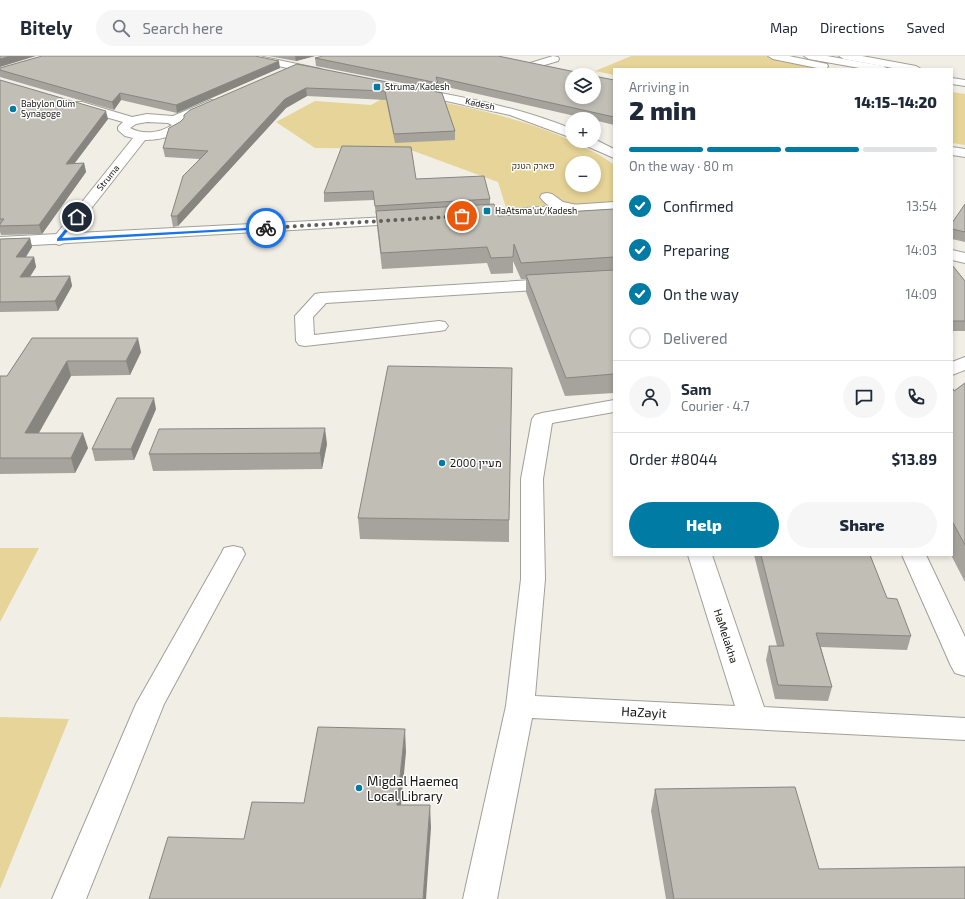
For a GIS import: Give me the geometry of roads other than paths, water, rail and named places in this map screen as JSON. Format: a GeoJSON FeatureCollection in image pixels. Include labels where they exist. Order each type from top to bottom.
{"type":"FeatureCollection","features":[{"type":"Feature","properties":{"kind":"street"},"geometry":{"type":"LineString","coordinates":[[244,56],[333,74]]}},
{"type":"Feature","properties":{"kind":"street"},"geometry":{"type":"LineString","coordinates":[[773,56],[834,68]]}},
{"type":"Feature","properties":{"kind":"street"},"geometry":{"type":"LineString","coordinates":[[809,56],[877,68]]}},
{"type":"Feature","properties":{"kind":"street"},"geometry":{"type":"LineString","coordinates":[[844,56],[910,68]]}},
{"type":"Feature","properties":{"kind":"street"},"geometry":{"type":"LineString","coordinates":[[274,76],[317,60]]}},
{"type":"Feature","properties":{"kind":"street"},"geometry":{"type":"LineString","coordinates":[[517,63],[531,66],[554,65]]}},
{"type":"Feature","properties":{"kind":"street"},"geometry":{"type":"LineString","coordinates":[[953,81],[965,83]]}},
{"type":"Feature","properties":{"kind":"street","name":"Kadesh"},"geometry":{"type":"LineString","coordinates":[[401,88],[495,107],[565,131]]}},
{"type":"Feature","properties":{"kind":"street"},"geometry":{"type":"LineString","coordinates":[[953,88],[965,91]]}},
{"type":"Feature","properties":{"kind":"street"},"geometry":{"type":"LineString","coordinates":[[66,101],[132,121],[155,118],[175,120],[225,98]]}},
{"type":"Feature","properties":{"kind":"street"},"geometry":{"type":"LineString","coordinates":[[132,121],[124,127],[124,130],[128,133],[142,135],[161,134],[174,129],[178,126],[178,123],[175,120]]}},
{"type":"Feature","properties":{"kind":"street","name":"Struma"},"geometry":{"type":"LineString","coordinates":[[59,240],[142,135]]}},
{"type":"Feature","properties":{"kind":"street"},"geometry":{"type":"LineString","coordinates":[[601,148],[613,154]]}},
{"type":"Feature","properties":{"kind":"street"},"geometry":{"type":"LineString","coordinates":[[953,150],[965,153]]}},
{"type":"Feature","properties":{"kind":"street"},"geometry":{"type":"LineString","coordinates":[[547,197],[559,206],[576,209]]}},
{"type":"Feature","properties":{"kind":"street"},"geometry":{"type":"LineString","coordinates":[[455,217],[613,206]]}},
{"type":"Feature","properties":{"kind":"street"},"geometry":{"type":"LineString","coordinates":[[0,242],[59,240],[423,219]]}},
{"type":"Feature","properties":{"kind":"street"},"geometry":{"type":"LineString","coordinates":[[953,255],[965,258]]}},
{"type":"Feature","properties":{"kind":"street"},"geometry":{"type":"LineString","coordinates":[[953,256],[965,262]]}},
{"type":"Feature","properties":{"kind":"street"},"geometry":{"type":"LineString","coordinates":[[439,326],[305,341],[304,316],[320,298],[613,280]]}},
{"type":"Feature","properties":{"kind":"street"},"geometry":{"type":"LineString","coordinates":[[953,369],[965,363]]}},
{"type":"Feature","properties":{"kind":"street"},"geometry":{"type":"LineString","coordinates":[[480,899],[520,706],[533,579],[532,479],[542,419],[613,406]]}},
{"type":"Feature","properties":{"kind":"street"},"geometry":{"type":"LineString","coordinates":[[69,899],[150,704],[233,554]]}},
{"type":"Feature","properties":{"kind":"street","name":"HaMelakha"},"geometry":{"type":"LineString","coordinates":[[700,556],[753,718]]}},
{"type":"Feature","properties":{"kind":"street"},"geometry":{"type":"LineString","coordinates":[[914,556],[965,666]]}},
{"type":"Feature","properties":{"kind":"street","name":"HaZayit"},"geometry":{"type":"LineString","coordinates":[[520,706],[965,730]]}},
{"type":"Feature","properties":{"kind":"place","name":"Struma/Kadesh"},"geometry":{"type":"Point","coordinates":[377,87]}},
{"type":"Feature","properties":{"kind":"place","name":"Babylon Olim Synagoge"},"geometry":{"type":"Point","coordinates":[13,109]}},
{"type":"Feature","properties":{"kind":"place","name":"HaAtsma'ut/Kadesh"},"geometry":{"type":"Point","coordinates":[487,211]}},
{"type":"Feature","properties":{"kind":"place","name":"מעיין 2000"},"geometry":{"type":"Point","coordinates":[442,463]}},
{"type":"Feature","properties":{"kind":"place","name":"Migdal Haemeq Local Library"},"geometry":{"type":"Point","coordinates":[359,788]}},
{"type":"Feature","properties":{"kind":"park label","name":"פארק הטנק"},"geometry":{"type":"Point","coordinates":[533,166]}}]}
